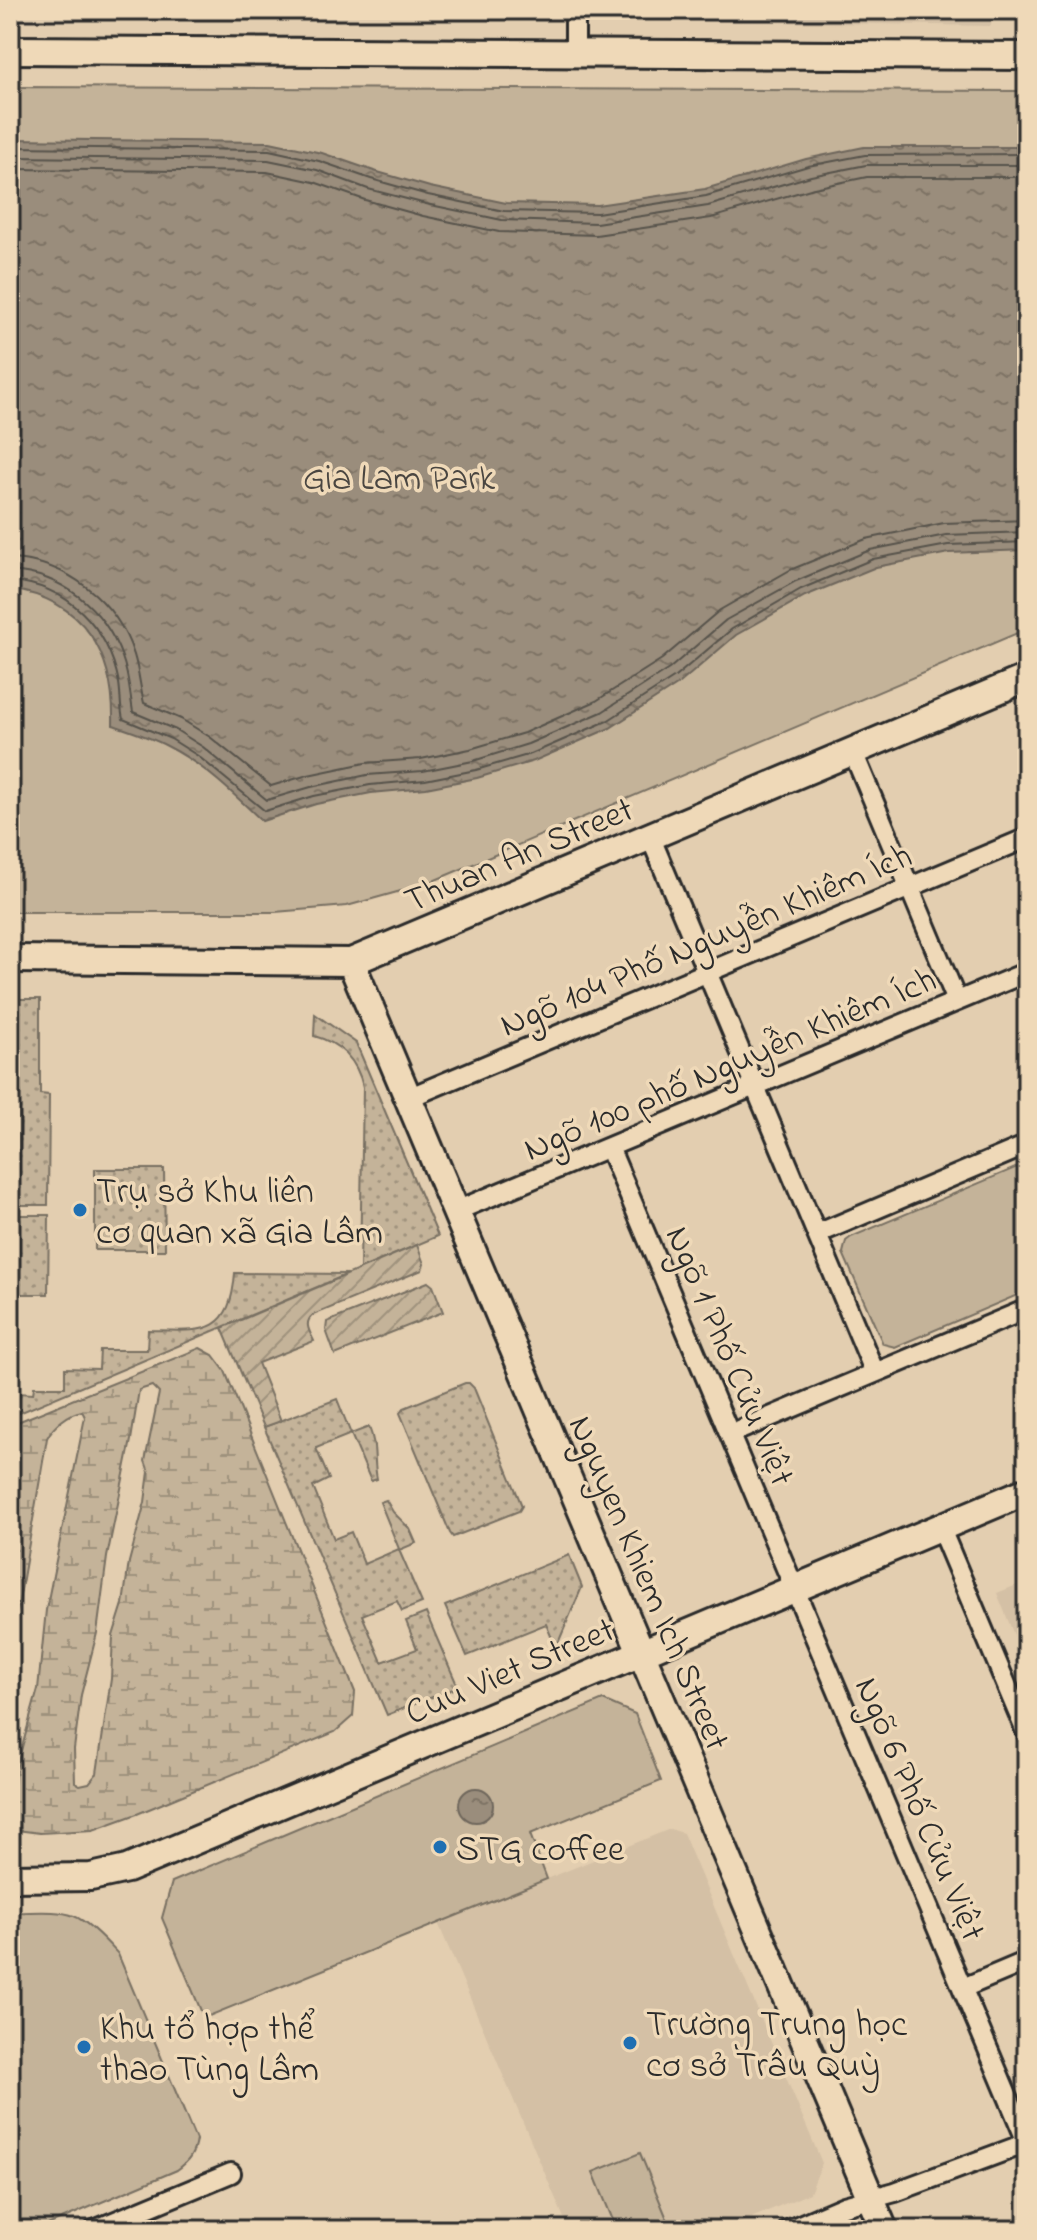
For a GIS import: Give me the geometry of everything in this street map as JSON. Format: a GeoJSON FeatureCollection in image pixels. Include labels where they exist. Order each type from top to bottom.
{"type":"FeatureCollection","features":[{"type":"Feature","properties":{"kind":"street"},"geometry":{"type":"LineString","coordinates":[[575,10],[575,54]]}},
{"type":"Feature","properties":{"kind":"street"},"geometry":{"type":"LineString","coordinates":[[10,50],[1027,56]]}},
{"type":"Feature","properties":{"kind":"street","name":"Thuan An Street"},"geometry":{"type":"LineString","coordinates":[[10,959],[351,962],[1027,678]]}},
{"type":"Feature","properties":{"kind":"street"},"geometry":{"type":"LineString","coordinates":[[853,752],[957,1001]]}},
{"type":"Feature","properties":{"kind":"street"},"geometry":{"type":"LineString","coordinates":[[650,836],[875,1373]]}},
{"type":"Feature","properties":{"kind":"street","name":"Ngõ 104 Phố Nguyễn Khiêm Ích"},"geometry":{"type":"LineString","coordinates":[[408,1098],[1027,838]]}},
{"type":"Feature","properties":{"kind":"street","name":"Nguyen Khiem Ich Street"},"geometry":{"type":"LineString","coordinates":[[351,962],[884,2230]]}},
{"type":"Feature","properties":{"kind":"street","name":"Ngõ 100 phố Nguyễn Khiêm Ích"},"geometry":{"type":"LineString","coordinates":[[456,1211],[1027,972]]}},
{"type":"Feature","properties":{"kind":"street"},"geometry":{"type":"LineString","coordinates":[[817,1234],[1027,1145]]}},
{"type":"Feature","properties":{"kind":"street","name":"Ngõ 1 Phố Cửu Việt"},"geometry":{"type":"LineString","coordinates":[[609,1147],[795,1589]]}},
{"type":"Feature","properties":{"kind":"street"},"geometry":{"type":"LineString","coordinates":[[730,1434],[1027,1309]]}},
{"type":"Feature","properties":{"kind":"street","name":"Cuu Viet Street"},"geometry":{"type":"LineString","coordinates":[[10,1878],[91,1877],[127,1869],[1027,1491]]}},
{"type":"Feature","properties":{"kind":"street"},"geometry":{"type":"LineString","coordinates":[[940,1527],[1027,1734]]}},
{"type":"Feature","properties":{"kind":"street","name":"Ngõ 6 Phố Cửu Việt"},"geometry":{"type":"LineString","coordinates":[[795,1589],[1027,2142]]}},
{"type":"Feature","properties":{"kind":"street"},"geometry":{"type":"LineString","coordinates":[[963,1988],[1027,1961]]}},
{"type":"Feature","properties":{"kind":"street"},"geometry":{"type":"LineString","coordinates":[[788,2230],[844,2206],[1027,2142]]}},
{"type":"Feature","properties":{"kind":"street"},"geometry":{"type":"LineString","coordinates":[[94,2230],[231,2173]]}},
{"type":"Feature","properties":{"kind":"shaded area"},"geometry":{"type":"Polygon","coordinates":[[[635,10],[991,10],[991,26],[645,20],[635,10]]]}},
{"type":"Feature","properties":{"kind":"shaded area"},"geometry":{"type":"Polygon","coordinates":[[[1027,1581],[1027,1667],[997,1593],[1027,1581]]]}},
{"type":"Feature","properties":{"kind":"shaded area","name":"Trường Trung học cơ sở Trâu Quỳ"},"geometry":{"type":"Polygon","coordinates":[[[670,1829],[683,1833],[822,2163],[810,2193],[723,2230],[569,2230],[438,1923],[670,1829]]]}},
{"type":"Feature","properties":{"kind":"green space","name":"Gia Lam Park"},"geometry":{"type":"Polygon","coordinates":[[[10,87],[1027,91],[1027,629],[426,884],[347,906],[275,912],[10,912],[10,87]]]}},
{"type":"Feature","properties":{"kind":"green space"},"geometry":{"type":"Polygon","coordinates":[[[19,999],[40,999],[40,1094],[49,1095],[48,1205],[19,1205],[19,999]]]}},
{"type":"Feature","properties":{"kind":"green space"},"geometry":{"type":"Polygon","coordinates":[[[315,1014],[356,1043],[438,1236],[360,1269],[363,1087],[346,1054],[332,1043],[314,1036],[315,1014]]]}},
{"type":"Feature","properties":{"kind":"green space"},"geometry":{"type":"Polygon","coordinates":[[[1027,1163],[1027,1291],[895,1347],[883,1344],[843,1253],[846,1241],[1027,1163]]]}},
{"type":"Feature","properties":{"kind":"green space"},"geometry":{"type":"Polygon","coordinates":[[[95,1169],[164,1169],[165,1250],[95,1250],[95,1169]]]}},
{"type":"Feature","properties":{"kind":"green space"},"geometry":{"type":"Polygon","coordinates":[[[19,1215],[49,1215],[48,1294],[19,1294],[19,1215]]]}},
{"type":"Feature","properties":{"kind":"green space"},"geometry":{"type":"Polygon","coordinates":[[[417,1245],[424,1264],[422,1270],[313,1315],[308,1324],[314,1341],[258,1363],[281,1421],[264,1427],[222,1328],[417,1245]]]}},
{"type":"Feature","properties":{"kind":"green space"},"geometry":{"type":"Polygon","coordinates":[[[235,1273],[348,1274],[17,1414],[18,1393],[33,1394],[34,1387],[65,1387],[65,1368],[99,1369],[100,1350],[147,1350],[148,1330],[198,1330],[220,1320],[232,1294],[235,1273]]]}},
{"type":"Feature","properties":{"kind":"green space"},"geometry":{"type":"Polygon","coordinates":[[[428,1282],[433,1286],[443,1312],[335,1355],[326,1330],[327,1322],[428,1282]]]}},
{"type":"Feature","properties":{"kind":"green space"},"geometry":{"type":"Polygon","coordinates":[[[200,1348],[213,1355],[225,1371],[355,1692],[353,1716],[335,1732],[93,1830],[40,1833],[17,1830],[11,1809],[16,1769],[38,1689],[46,1610],[85,1417],[82,1411],[72,1414],[57,1425],[47,1438],[10,1654],[10,1425],[200,1348]],[[152,1386],[139,1390],[107,1557],[97,1633],[81,1695],[74,1749],[75,1782],[80,1785],[89,1783],[97,1773],[111,1679],[113,1636],[145,1502],[149,1472],[145,1461],[159,1393],[152,1386]]]}},
{"type":"Feature","properties":{"kind":"green space"},"geometry":{"type":"Polygon","coordinates":[[[465,1383],[474,1388],[522,1506],[519,1511],[453,1537],[400,1413],[404,1408],[465,1383]]]}},
{"type":"Feature","properties":{"kind":"green space"},"geometry":{"type":"Polygon","coordinates":[[[337,1399],[351,1434],[316,1448],[329,1479],[313,1487],[334,1539],[351,1532],[364,1564],[399,1549],[380,1502],[386,1500],[410,1529],[416,1543],[399,1550],[422,1603],[402,1611],[397,1601],[362,1615],[382,1662],[417,1649],[406,1621],[426,1613],[458,1687],[387,1715],[264,1427],[337,1399]]]}},
{"type":"Feature","properties":{"kind":"green space"},"geometry":{"type":"Polygon","coordinates":[[[369,1427],[377,1479],[371,1481],[351,1434],[369,1427]]]}},
{"type":"Feature","properties":{"kind":"green space"},"geometry":{"type":"Polygon","coordinates":[[[569,1555],[582,1587],[556,1648],[546,1624],[467,1656],[445,1606],[569,1555]]]}},
{"type":"Feature","properties":{"kind":"green space"},"geometry":{"type":"Polygon","coordinates":[[[603,1700],[635,1714],[661,1781],[530,1834],[547,1879],[204,2018],[162,1918],[172,1882],[603,1700]]]}},
{"type":"Feature","properties":{"kind":"green space","name":"Khu tổ hợp thể thao Tùng Lâm"},"geometry":{"type":"Polygon","coordinates":[[[10,1912],[51,1912],[74,1916],[92,1928],[118,1954],[196,2140],[190,2158],[177,2170],[36,2230],[10,2230],[10,1912]]]}},
{"type":"Feature","properties":{"kind":"green space"},"geometry":{"type":"Polygon","coordinates":[[[640,2153],[670,2226],[660,2230],[617,2230],[593,2172],[640,2153]]]}},
{"type":"Feature","properties":{"kind":"water","name":"Gia Lam Park"},"geometry":{"type":"Polygon","coordinates":[[[10,139],[270,142],[322,153],[430,187],[506,203],[597,205],[705,189],[806,159],[864,147],[1027,147],[1027,550],[949,553],[876,567],[805,596],[736,635],[680,683],[610,728],[534,761],[477,778],[316,804],[262,821],[193,761],[161,743],[113,725],[108,675],[101,653],[90,634],[76,618],[58,605],[36,595],[10,589],[10,139]]]}},
{"type":"Feature","properties":{"kind":"water"},"geometry":{"type":"Polygon","coordinates":[[[476,1788],[488,1793],[493,1805],[488,1817],[476,1822],[464,1817],[459,1805],[464,1793],[476,1788]]]}},
{"type":"Feature","properties":{"kind":"place","name":"Trụ sở Khu liên cơ quan xã Gia Lâm"},"geometry":{"type":"Point","coordinates":[80,1210]}},
{"type":"Feature","properties":{"kind":"place","name":"STG coffee"},"geometry":{"type":"Point","coordinates":[440,1847]}},
{"type":"Feature","properties":{"kind":"place","name":"Trường Trung học cơ sở Trâu Quỳ"},"geometry":{"type":"Point","coordinates":[630,2043]}},
{"type":"Feature","properties":{"kind":"place","name":"Khu tổ hợp thể thao Tùng Lâm"},"geometry":{"type":"Point","coordinates":[84,2047]}}]}
